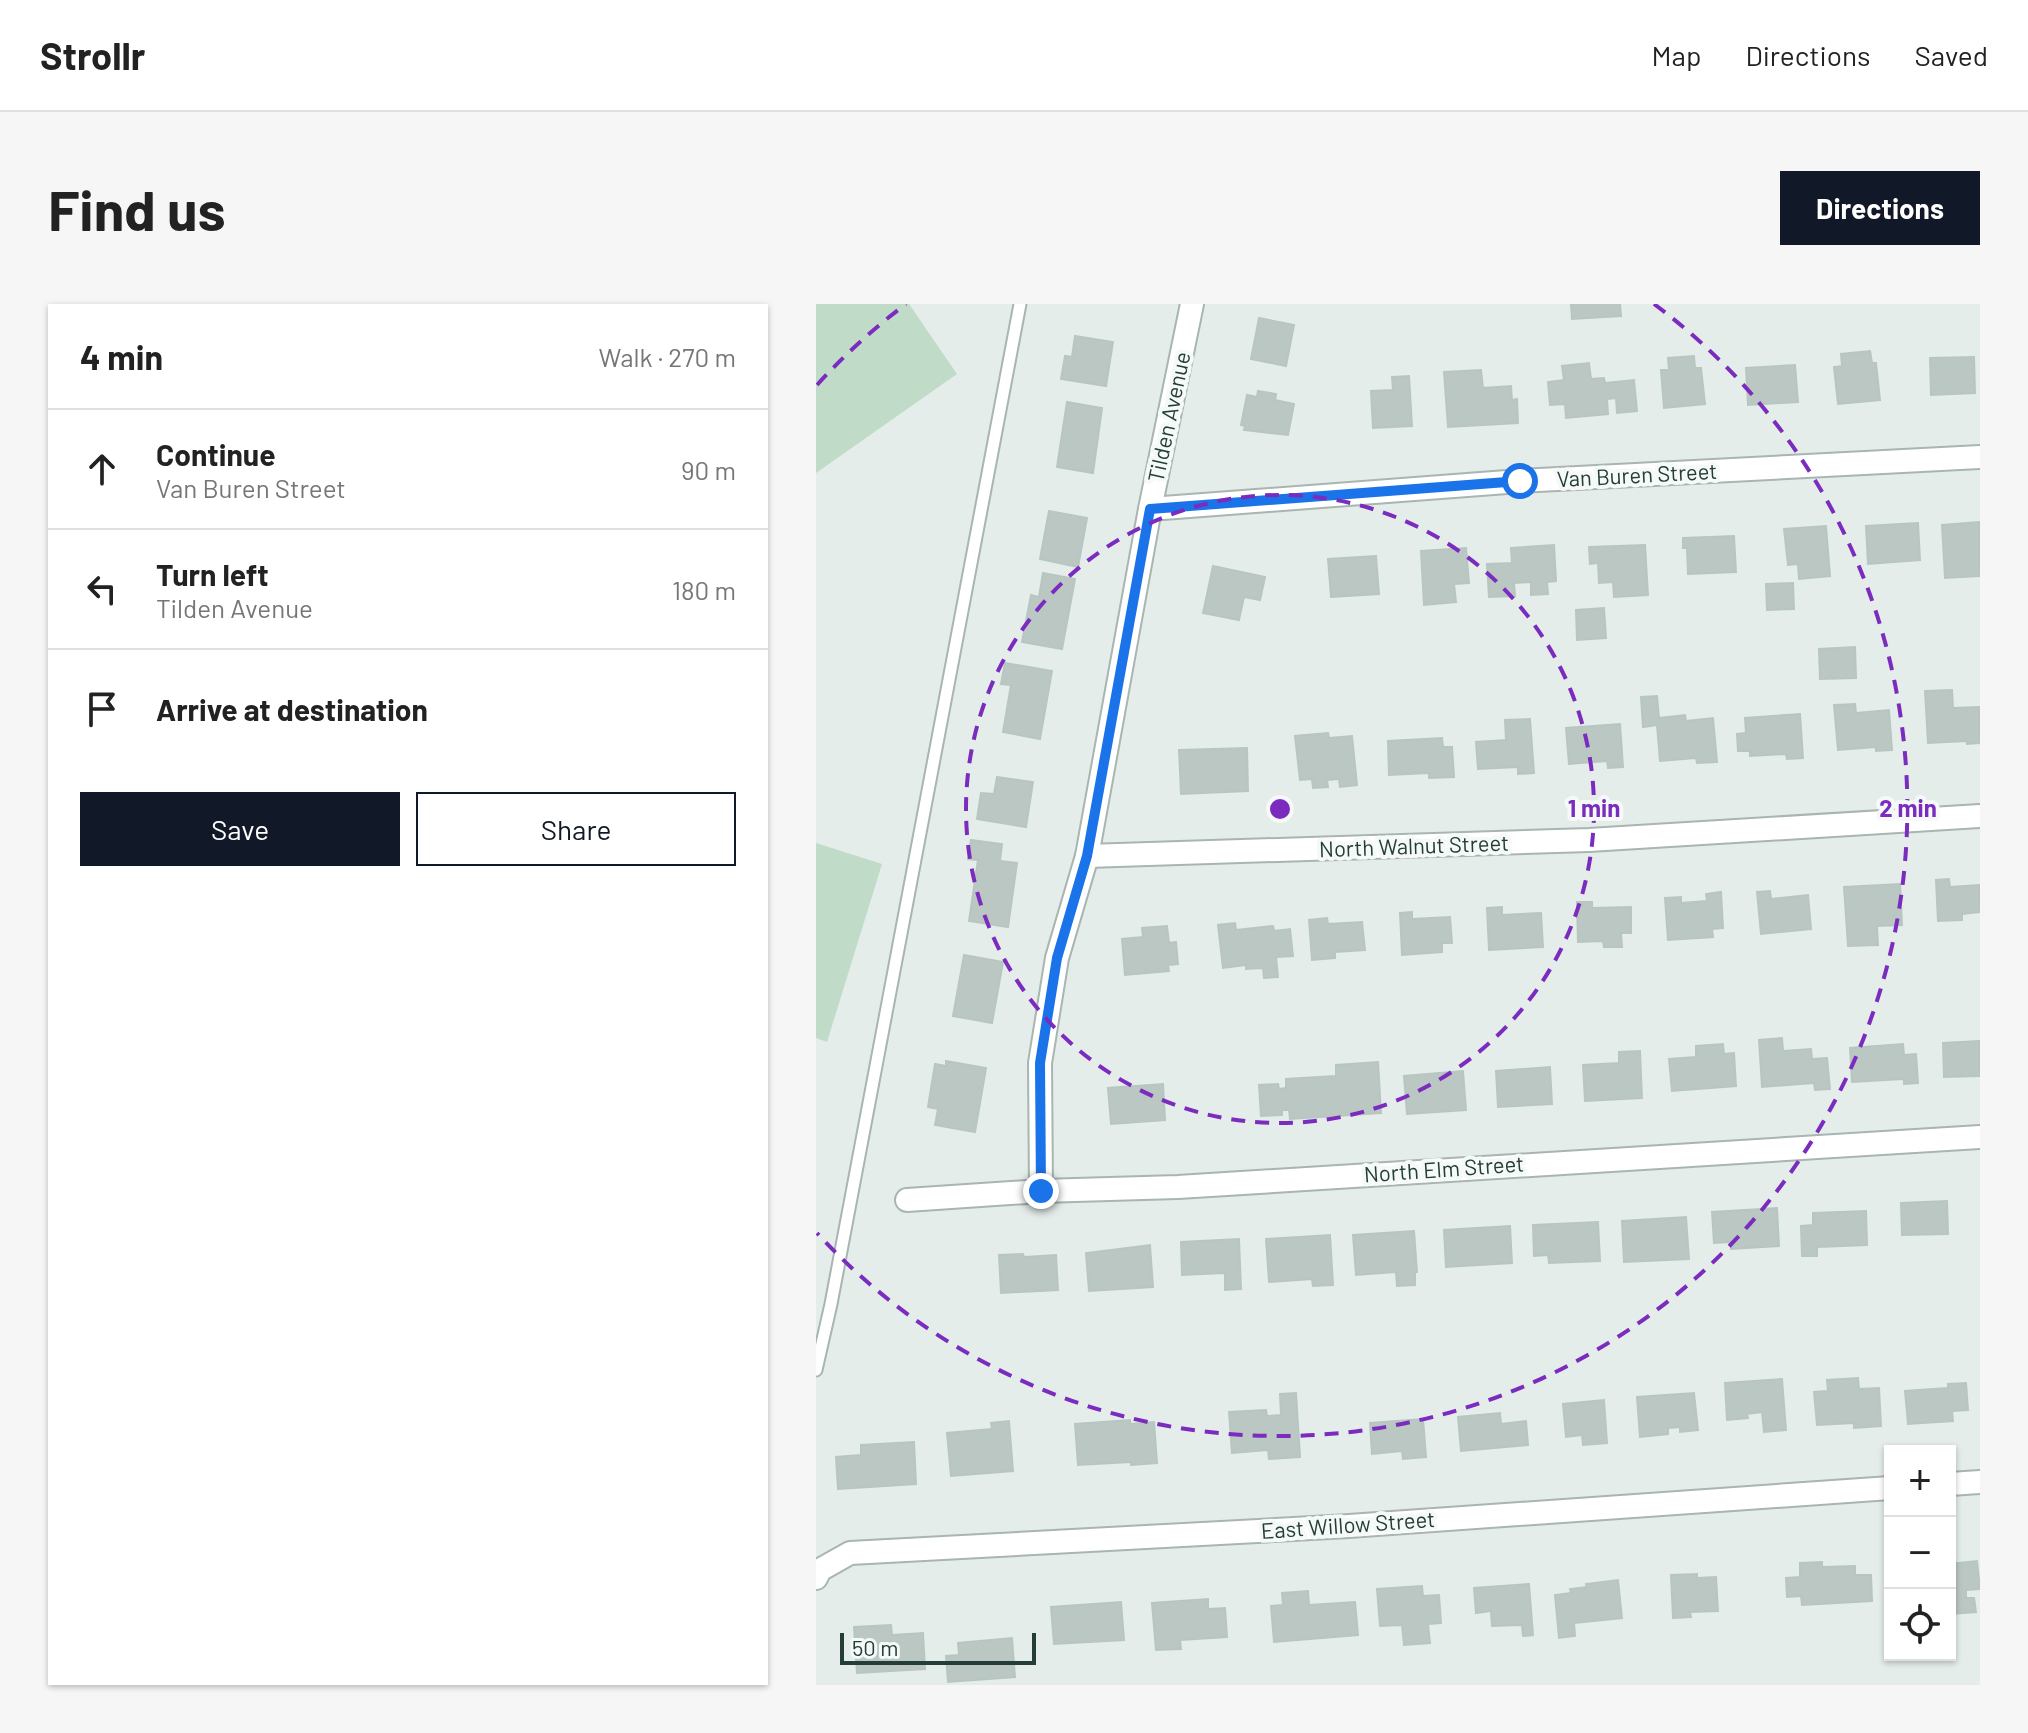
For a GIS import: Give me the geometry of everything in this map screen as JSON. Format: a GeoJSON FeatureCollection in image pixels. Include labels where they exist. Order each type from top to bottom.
{"type":"FeatureCollection","features":[{"type":"Feature","properties":{"kind":"street","name":"Tilden Avenue"},"geometry":{"type":"LineString","coordinates":[[1041,1191],[1040,1063],[1057,958],[1087,856],[1150,509],[1192,304]]}},
{"type":"Feature","properties":{"kind":"street","name":"Van Buren Street"},"geometry":{"type":"LineString","coordinates":[[1150,509],[1520,481],[1980,457]]}},
{"type":"Feature","properties":{"kind":"street","name":"North Walnut Street"},"geometry":{"type":"LineString","coordinates":[[1087,856],[1589,840],[1980,816]]}},
{"type":"Feature","properties":{"kind":"street","name":"North Elm Street"},"geometry":{"type":"LineString","coordinates":[[907,1200],[1041,1191],[1178,1187],[1980,1137]]}},
{"type":"Feature","properties":{"kind":"street"},"geometry":{"type":"LineString","coordinates":[[1956,1484],[1980,1482]]}},
{"type":"Feature","properties":{"kind":"street","name":"East Willow Street"},"geometry":{"type":"LineString","coordinates":[[816,1578],[820,1570],[850,1553],[1349,1526],[1884,1488]]}},
{"type":"Feature","properties":{"kind":"lane"},"geometry":{"type":"LineString","coordinates":[[816,1370],[1020,304]]}},
{"type":"Feature","properties":{"kind":"lane"},"geometry":{"type":"LineString","coordinates":[[816,1299],[831,1304]]}},
{"type":"Feature","properties":{"kind":"green space"},"geometry":{"type":"Polygon","coordinates":[[[816,304],[909,304],[957,374],[816,473],[816,304]]]}},
{"type":"Feature","properties":{"kind":"green space"},"geometry":{"type":"Polygon","coordinates":[[[816,843],[882,864],[827,1042],[816,1038],[816,843]]]}},
{"type":"Feature","properties":{"kind":"building"},"geometry":{"type":"Polygon","coordinates":[[[1571,304],[1620,304],[1621,316],[1572,319],[1571,304]]]}},
{"type":"Feature","properties":{"kind":"building"},"geometry":{"type":"Polygon","coordinates":[[[1259,318],[1294,325],[1286,366],[1251,359],[1259,318]]]}},
{"type":"Feature","properties":{"kind":"building"},"geometry":{"type":"Polygon","coordinates":[[[1075,336],[1113,342],[1106,386],[1061,379],[1065,356],[1072,357],[1075,336]]]}},
{"type":"Feature","properties":{"kind":"building"},"geometry":{"type":"Polygon","coordinates":[[[1870,351],[1872,363],[1876,363],[1880,400],[1838,404],[1834,367],[1842,366],[1841,354],[1870,351]]]}},
{"type":"Feature","properties":{"kind":"building"},"geometry":{"type":"Polygon","coordinates":[[[1694,356],[1695,368],[1701,368],[1705,404],[1664,408],[1661,370],[1669,370],[1668,358],[1694,356]]]}},
{"type":"Feature","properties":{"kind":"building"},"geometry":{"type":"Polygon","coordinates":[[[1974,357],[1975,393],[1931,395],[1930,358],[1974,357]]]}},
{"type":"Feature","properties":{"kind":"building"},"geometry":{"type":"Polygon","coordinates":[[[1589,363],[1591,379],[1604,378],[1605,383],[1634,380],[1637,411],[1617,413],[1616,398],[1607,399],[1608,414],[1566,418],[1565,404],[1550,405],[1548,382],[1564,380],[1562,366],[1589,363]]]}},
{"type":"Feature","properties":{"kind":"building"},"geometry":{"type":"Polygon","coordinates":[[[1795,365],[1798,402],[1748,405],[1746,368],[1795,365]]]}},
{"type":"Feature","properties":{"kind":"building"},"geometry":{"type":"Polygon","coordinates":[[[1481,370],[1483,388],[1511,386],[1512,400],[1517,399],[1518,423],[1448,427],[1444,372],[1481,370]]]}},
{"type":"Feature","properties":{"kind":"building"},"geometry":{"type":"Polygon","coordinates":[[[1409,376],[1412,426],[1373,428],[1371,391],[1393,390],[1392,377],[1409,376]]]}},
{"type":"Feature","properties":{"kind":"building"},"geometry":{"type":"Polygon","coordinates":[[[1258,391],[1276,394],[1275,400],[1294,404],[1288,435],[1244,430],[1245,426],[1241,425],[1247,395],[1257,397],[1258,391]]]}},
{"type":"Feature","properties":{"kind":"building"},"geometry":{"type":"Polygon","coordinates":[[[1067,402],[1102,408],[1093,473],[1057,467],[1067,402]]]}},
{"type":"Feature","properties":{"kind":"building"},"geometry":{"type":"Polygon","coordinates":[[[1049,511],[1087,518],[1078,567],[1040,559],[1049,511]]]}},
{"type":"Feature","properties":{"kind":"building"},"geometry":{"type":"Polygon","coordinates":[[[1980,522],[1980,576],[1945,578],[1942,525],[1980,522]]]}},
{"type":"Feature","properties":{"kind":"building"},"geometry":{"type":"Polygon","coordinates":[[[1918,523],[1920,560],[1868,564],[1866,526],[1918,523]]]}},
{"type":"Feature","properties":{"kind":"building"},"geometry":{"type":"Polygon","coordinates":[[[1826,526],[1830,576],[1799,579],[1798,564],[1788,565],[1784,529],[1826,526]]]}},
{"type":"Feature","properties":{"kind":"building"},"geometry":{"type":"Polygon","coordinates":[[[1734,536],[1736,572],[1688,574],[1687,548],[1683,548],[1683,538],[1734,536]]]}},
{"type":"Feature","properties":{"kind":"building"},"geometry":{"type":"Polygon","coordinates":[[[1554,545],[1556,581],[1547,582],[1548,594],[1531,595],[1531,582],[1514,583],[1515,596],[1489,597],[1487,564],[1512,563],[1511,548],[1554,545]]]}},
{"type":"Feature","properties":{"kind":"building"},"geometry":{"type":"Polygon","coordinates":[[[1645,545],[1648,595],[1614,597],[1613,582],[1599,583],[1598,563],[1590,564],[1589,547],[1645,545]]]}},
{"type":"Feature","properties":{"kind":"building"},"geometry":{"type":"Polygon","coordinates":[[[1466,548],[1469,583],[1454,584],[1456,602],[1424,605],[1421,551],[1466,548]]]}},
{"type":"Feature","properties":{"kind":"building"},"geometry":{"type":"Polygon","coordinates":[[[1376,556],[1379,594],[1331,597],[1328,559],[1376,556]]]}},
{"type":"Feature","properties":{"kind":"building"},"geometry":{"type":"Polygon","coordinates":[[[1213,566],[1265,577],[1260,600],[1244,597],[1239,620],[1203,613],[1213,566]]]}},
{"type":"Feature","properties":{"kind":"building"},"geometry":{"type":"Polygon","coordinates":[[[1043,573],[1075,579],[1062,649],[1022,642],[1031,595],[1039,597],[1043,573]]]}},
{"type":"Feature","properties":{"kind":"building"},"geometry":{"type":"Polygon","coordinates":[[[1793,583],[1794,609],[1767,610],[1766,584],[1793,583]]]}},
{"type":"Feature","properties":{"kind":"building"},"geometry":{"type":"Polygon","coordinates":[[[1604,608],[1606,638],[1577,640],[1576,610],[1604,608]]]}},
{"type":"Feature","properties":{"kind":"building"},"geometry":{"type":"Polygon","coordinates":[[[1855,647],[1856,678],[1820,679],[1819,649],[1855,647]]]}},
{"type":"Feature","properties":{"kind":"building"},"geometry":{"type":"Polygon","coordinates":[[[1005,663],[1052,671],[1040,739],[1003,732],[1011,685],[1001,684],[1005,663]]]}},
{"type":"Feature","properties":{"kind":"building"},"geometry":{"type":"Polygon","coordinates":[[[1952,690],[1953,708],[1980,707],[1980,743],[1928,743],[1925,691],[1952,690]]]}},
{"type":"Feature","properties":{"kind":"building"},"geometry":{"type":"Polygon","coordinates":[[[1657,696],[1659,718],[1685,715],[1686,721],[1713,718],[1717,762],[1697,763],[1696,758],[1660,761],[1657,725],[1643,727],[1641,697],[1657,696]]]}},
{"type":"Feature","properties":{"kind":"building"},"geometry":{"type":"Polygon","coordinates":[[[1855,704],[1856,713],[1889,710],[1892,750],[1876,751],[1876,747],[1838,750],[1834,705],[1855,704]]]}},
{"type":"Feature","properties":{"kind":"building"},"geometry":{"type":"Polygon","coordinates":[[[1800,714],[1803,758],[1787,759],[1786,754],[1750,756],[1750,751],[1738,751],[1737,734],[1746,733],[1745,718],[1800,714]]]}},
{"type":"Feature","properties":{"kind":"building"},"geometry":{"type":"Polygon","coordinates":[[[1530,719],[1534,773],[1518,774],[1518,767],[1478,769],[1476,742],[1506,740],[1505,720],[1530,719]]]}},
{"type":"Feature","properties":{"kind":"building"},"geometry":{"type":"Polygon","coordinates":[[[1620,724],[1623,767],[1608,768],[1607,761],[1569,764],[1566,728],[1620,724]]]}},
{"type":"Feature","properties":{"kind":"building"},"geometry":{"type":"Polygon","coordinates":[[[1328,733],[1329,738],[1352,736],[1357,785],[1340,787],[1339,779],[1327,780],[1328,787],[1313,788],[1312,779],[1300,780],[1295,736],[1328,733]]]}},
{"type":"Feature","properties":{"kind":"building"},"geometry":{"type":"Polygon","coordinates":[[[1442,738],[1443,747],[1452,747],[1454,777],[1429,778],[1429,773],[1389,775],[1388,741],[1442,738]]]}},
{"type":"Feature","properties":{"kind":"building"},"geometry":{"type":"Polygon","coordinates":[[[1247,748],[1248,791],[1181,794],[1179,750],[1247,748]]]}},
{"type":"Feature","properties":{"kind":"building"},"geometry":{"type":"Polygon","coordinates":[[[997,777],[1033,782],[1026,827],[977,819],[981,793],[994,794],[997,777]]]}},
{"type":"Feature","properties":{"kind":"building"},"geometry":{"type":"Polygon","coordinates":[[[971,840],[1002,844],[1000,861],[1017,863],[1008,927],[969,921],[978,860],[968,859],[971,840]]]}},
{"type":"Feature","properties":{"kind":"building"},"geometry":{"type":"Polygon","coordinates":[[[1949,879],[1950,887],[1980,885],[1980,912],[1962,914],[1962,920],[1938,921],[1936,880],[1949,879]]]}},
{"type":"Feature","properties":{"kind":"building"},"geometry":{"type":"Polygon","coordinates":[[[1900,884],[1902,925],[1877,926],[1878,945],[1848,946],[1844,887],[1900,884]]]}},
{"type":"Feature","properties":{"kind":"building"},"geometry":{"type":"Polygon","coordinates":[[[1770,891],[1771,899],[1808,895],[1811,929],[1761,934],[1757,892],[1770,891]]]}},
{"type":"Feature","properties":{"kind":"building"},"geometry":{"type":"Polygon","coordinates":[[[1721,892],[1723,928],[1712,929],[1713,937],[1668,940],[1665,898],[1681,897],[1681,903],[1707,901],[1706,894],[1721,892]]]}},
{"type":"Feature","properties":{"kind":"building"},"geometry":{"type":"Polygon","coordinates":[[[1577,902],[1592,902],[1592,908],[1631,907],[1631,933],[1621,933],[1622,947],[1604,947],[1603,941],[1578,942],[1577,902]]]}},
{"type":"Feature","properties":{"kind":"building"},"geometry":{"type":"Polygon","coordinates":[[[1502,907],[1502,915],[1541,913],[1543,947],[1489,950],[1487,908],[1502,907]]]}},
{"type":"Feature","properties":{"kind":"building"},"geometry":{"type":"Polygon","coordinates":[[[1412,912],[1412,919],[1450,917],[1452,943],[1442,943],[1442,952],[1402,955],[1400,913],[1412,912]]]}},
{"type":"Feature","properties":{"kind":"building"},"geometry":{"type":"Polygon","coordinates":[[[1327,918],[1328,924],[1362,922],[1365,950],[1335,952],[1335,958],[1312,960],[1309,920],[1327,918]]]}},
{"type":"Feature","properties":{"kind":"building"},"geometry":{"type":"Polygon","coordinates":[[[1235,923],[1236,930],[1273,926],[1274,931],[1290,929],[1293,956],[1276,957],[1278,977],[1264,978],[1263,968],[1246,969],[1246,965],[1223,968],[1218,925],[1235,923]]]}},
{"type":"Feature","properties":{"kind":"building"},"geometry":{"type":"Polygon","coordinates":[[[1167,926],[1169,943],[1176,942],[1178,964],[1168,965],[1169,971],[1125,975],[1122,939],[1143,937],[1142,928],[1167,926]]]}},
{"type":"Feature","properties":{"kind":"building"},"geometry":{"type":"Polygon","coordinates":[[[964,955],[1003,962],[992,1023],[953,1016],[964,955]]]}},
{"type":"Feature","properties":{"kind":"building"},"geometry":{"type":"Polygon","coordinates":[[[1782,1038],[1783,1051],[1811,1049],[1812,1059],[1827,1058],[1830,1089],[1815,1090],[1814,1083],[1762,1087],[1759,1040],[1782,1038]]]}},
{"type":"Feature","properties":{"kind":"building"},"geometry":{"type":"Polygon","coordinates":[[[1980,1041],[1980,1076],[1944,1077],[1943,1043],[1980,1041]]]}},
{"type":"Feature","properties":{"kind":"building"},"geometry":{"type":"Polygon","coordinates":[[[1723,1044],[1724,1054],[1734,1053],[1736,1086],[1672,1091],[1669,1059],[1696,1057],[1696,1046],[1723,1044]]]}},
{"type":"Feature","properties":{"kind":"building"},"geometry":{"type":"Polygon","coordinates":[[[1903,1044],[1904,1055],[1916,1054],[1918,1083],[1904,1084],[1904,1079],[1852,1082],[1850,1048],[1903,1044]]]}},
{"type":"Feature","properties":{"kind":"building"},"geometry":{"type":"Polygon","coordinates":[[[1640,1051],[1642,1098],[1585,1101],[1583,1065],[1619,1063],[1619,1052],[1640,1051]]]}},
{"type":"Feature","properties":{"kind":"building"},"geometry":{"type":"Polygon","coordinates":[[[946,1061],[986,1068],[975,1132],[935,1125],[938,1109],[928,1107],[935,1064],[946,1066],[946,1061]]]}},
{"type":"Feature","properties":{"kind":"building"},"geometry":{"type":"Polygon","coordinates":[[[1378,1062],[1381,1113],[1290,1119],[1289,1110],[1282,1110],[1282,1115],[1261,1116],[1259,1085],[1278,1084],[1279,1089],[1286,1088],[1286,1079],[1336,1076],[1336,1065],[1378,1062]]]}},
{"type":"Feature","properties":{"kind":"building"},"geometry":{"type":"Polygon","coordinates":[[[1550,1067],[1552,1104],[1498,1107],[1496,1071],[1550,1067]]]}},
{"type":"Feature","properties":{"kind":"building"},"geometry":{"type":"Polygon","coordinates":[[[1463,1071],[1466,1110],[1407,1114],[1404,1076],[1463,1071]]]}},
{"type":"Feature","properties":{"kind":"building"},"geometry":{"type":"Polygon","coordinates":[[[1163,1084],[1165,1120],[1111,1124],[1108,1088],[1163,1084]]]}},
{"type":"Feature","properties":{"kind":"building"},"geometry":{"type":"Polygon","coordinates":[[[1947,1201],[1948,1234],[1902,1235],[1901,1203],[1947,1201]]]}},
{"type":"Feature","properties":{"kind":"building"},"geometry":{"type":"Polygon","coordinates":[[[1777,1208],[1779,1246],[1731,1249],[1731,1242],[1714,1243],[1712,1212],[1777,1208]]]}},
{"type":"Feature","properties":{"kind":"building"},"geometry":{"type":"Polygon","coordinates":[[[1866,1211],[1867,1245],[1817,1247],[1817,1256],[1802,1256],[1801,1226],[1813,1225],[1813,1213],[1866,1211]]]}},
{"type":"Feature","properties":{"kind":"building"},"geometry":{"type":"Polygon","coordinates":[[[1686,1217],[1689,1259],[1624,1262],[1622,1221],[1686,1217]]]}},
{"type":"Feature","properties":{"kind":"building"},"geometry":{"type":"Polygon","coordinates":[[[1598,1222],[1600,1261],[1549,1263],[1548,1255],[1534,1256],[1533,1225],[1598,1222]]]}},
{"type":"Feature","properties":{"kind":"building"},"geometry":{"type":"Polygon","coordinates":[[[1510,1226],[1512,1263],[1446,1267],[1444,1230],[1510,1226]]]}},
{"type":"Feature","properties":{"kind":"building"},"geometry":{"type":"Polygon","coordinates":[[[1414,1231],[1415,1285],[1397,1286],[1396,1272],[1356,1275],[1353,1235],[1414,1231]]]}},
{"type":"Feature","properties":{"kind":"building"},"geometry":{"type":"Polygon","coordinates":[[[1330,1235],[1333,1285],[1313,1286],[1312,1279],[1269,1282],[1266,1239],[1330,1235]]]}},
{"type":"Feature","properties":{"kind":"building"},"geometry":{"type":"Polygon","coordinates":[[[1239,1239],[1241,1289],[1225,1290],[1225,1273],[1182,1275],[1181,1242],[1239,1239]]]}},
{"type":"Feature","properties":{"kind":"building"},"geometry":{"type":"Polygon","coordinates":[[[1150,1245],[1153,1287],[1089,1291],[1086,1253],[1150,1245]]]}},
{"type":"Feature","properties":{"kind":"building"},"geometry":{"type":"Polygon","coordinates":[[[1023,1254],[1024,1257],[1056,1255],[1058,1290],[1001,1293],[999,1255],[1023,1254]]]}},
{"type":"Feature","properties":{"kind":"building"},"geometry":{"type":"Polygon","coordinates":[[[1858,1378],[1859,1389],[1879,1388],[1881,1426],[1854,1428],[1854,1423],[1817,1425],[1814,1392],[1828,1391],[1827,1380],[1858,1378]]]}},
{"type":"Feature","properties":{"kind":"building"},"geometry":{"type":"Polygon","coordinates":[[[1782,1379],[1786,1430],[1764,1432],[1762,1412],[1747,1414],[1748,1418],[1727,1420],[1725,1383],[1782,1379]]]}},
{"type":"Feature","properties":{"kind":"building"},"geometry":{"type":"Polygon","coordinates":[[[1966,1383],[1968,1410],[1952,1411],[1953,1421],[1908,1424],[1905,1391],[1948,1388],[1948,1384],[1966,1383]]]}},
{"type":"Feature","properties":{"kind":"building"},"geometry":{"type":"Polygon","coordinates":[[[1296,1393],[1300,1457],[1269,1459],[1268,1450],[1232,1453],[1229,1412],[1266,1410],[1267,1416],[1281,1415],[1280,1394],[1296,1393]]]}},
{"type":"Feature","properties":{"kind":"building"},"geometry":{"type":"Polygon","coordinates":[[[1694,1393],[1698,1430],[1680,1432],[1680,1427],[1668,1428],[1668,1434],[1640,1437],[1637,1397],[1694,1393]]]}},
{"type":"Feature","properties":{"kind":"building"},"geometry":{"type":"Polygon","coordinates":[[[1604,1400],[1607,1443],[1583,1445],[1582,1435],[1566,1437],[1563,1404],[1604,1400]]]}},
{"type":"Feature","properties":{"kind":"building"},"geometry":{"type":"Polygon","coordinates":[[[1500,1413],[1501,1424],[1526,1421],[1528,1445],[1461,1451],[1458,1417],[1500,1413]]]}},
{"type":"Feature","properties":{"kind":"building"},"geometry":{"type":"Polygon","coordinates":[[[1423,1419],[1426,1457],[1403,1459],[1402,1451],[1372,1454],[1370,1423],[1423,1419]]]}},
{"type":"Feature","properties":{"kind":"building"},"geometry":{"type":"Polygon","coordinates":[[[1130,1420],[1130,1424],[1154,1422],[1157,1463],[1078,1465],[1075,1424],[1130,1420]]]}},
{"type":"Feature","properties":{"kind":"building"},"geometry":{"type":"Polygon","coordinates":[[[1009,1421],[1013,1471],[951,1476],[947,1433],[992,1429],[991,1423],[1009,1421]]]}},
{"type":"Feature","properties":{"kind":"building"},"geometry":{"type":"Polygon","coordinates":[[[914,1442],[916,1484],[838,1489],[836,1457],[861,1455],[861,1445],[914,1442]]]}},
{"type":"Feature","properties":{"kind":"building"},"geometry":{"type":"Polygon","coordinates":[[[1977,1561],[1980,1589],[1966,1590],[1966,1598],[1974,1598],[1976,1612],[1956,1614],[1956,1563],[1977,1561]]]}},
{"type":"Feature","properties":{"kind":"building"},"geometry":{"type":"Polygon","coordinates":[[[1822,1562],[1822,1567],[1855,1566],[1855,1575],[1871,1575],[1872,1601],[1802,1605],[1801,1596],[1787,1597],[1786,1578],[1800,1577],[1800,1563],[1822,1562]]]}},
{"type":"Feature","properties":{"kind":"building"},"geometry":{"type":"Polygon","coordinates":[[[1697,1574],[1697,1578],[1716,1577],[1718,1611],[1690,1612],[1691,1617],[1673,1618],[1671,1575],[1697,1574]]]}},
{"type":"Feature","properties":{"kind":"building"},"geometry":{"type":"Polygon","coordinates":[[[1618,1580],[1622,1618],[1574,1623],[1575,1636],[1559,1638],[1555,1595],[1571,1593],[1570,1589],[1587,1587],[1586,1584],[1618,1580]]]}},
{"type":"Feature","properties":{"kind":"building"},"geometry":{"type":"Polygon","coordinates":[[[1529,1584],[1533,1635],[1523,1636],[1522,1625],[1492,1626],[1491,1611],[1476,1613],[1474,1588],[1529,1584]]]}},
{"type":"Feature","properties":{"kind":"building"},"geometry":{"type":"Polygon","coordinates":[[[1422,1586],[1423,1596],[1439,1595],[1441,1623],[1428,1624],[1430,1643],[1404,1645],[1402,1625],[1380,1626],[1377,1589],[1422,1586]]]}},
{"type":"Feature","properties":{"kind":"building"},"geometry":{"type":"Polygon","coordinates":[[[1308,1591],[1309,1605],[1355,1602],[1358,1635],[1274,1642],[1271,1606],[1283,1605],[1282,1593],[1308,1591]]]}},
{"type":"Feature","properties":{"kind":"building"},"geometry":{"type":"Polygon","coordinates":[[[1208,1599],[1208,1609],[1225,1608],[1227,1637],[1180,1640],[1181,1649],[1156,1650],[1152,1603],[1208,1599]]]}},
{"type":"Feature","properties":{"kind":"building"},"geometry":{"type":"Polygon","coordinates":[[[1121,1602],[1124,1640],[1054,1644],[1051,1607],[1121,1602]]]}},
{"type":"Feature","properties":{"kind":"building"},"geometry":{"type":"Polygon","coordinates":[[[891,1625],[892,1635],[923,1633],[925,1669],[857,1673],[854,1627],[891,1625]]]}},
{"type":"Feature","properties":{"kind":"building"},"geometry":{"type":"Polygon","coordinates":[[[1012,1638],[1015,1677],[948,1682],[946,1656],[959,1655],[958,1643],[1012,1638]]]}},
{"type":"Feature","properties":{"kind":"route"},"geometry":{"type":"LineString","coordinates":[[1041,1191],[1040,1063],[1057,958],[1087,856],[1150,509],[1520,481]]}}]}
